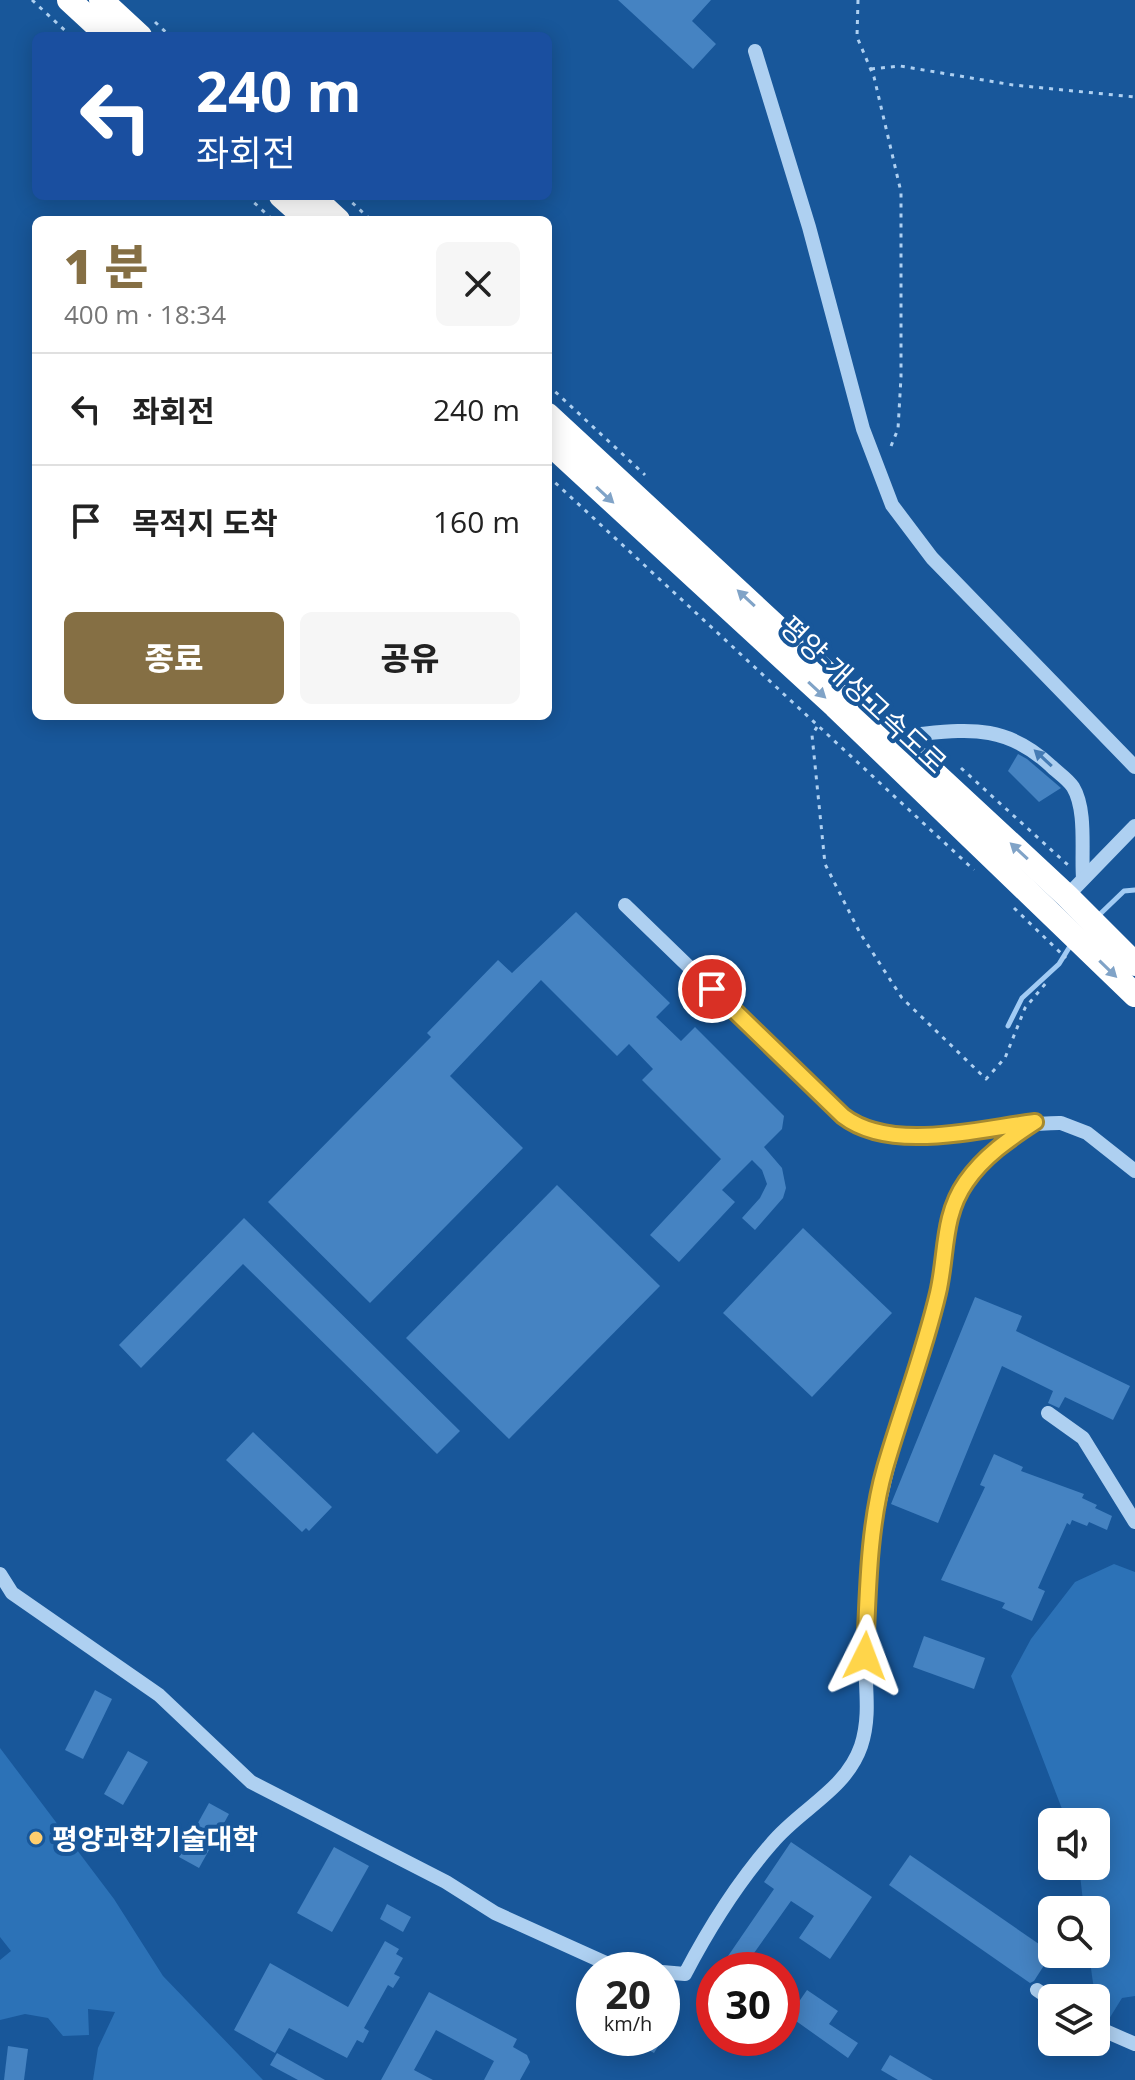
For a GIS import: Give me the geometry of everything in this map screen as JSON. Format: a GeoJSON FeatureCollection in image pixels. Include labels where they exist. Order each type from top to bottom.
{"type":"FeatureCollection","features":[{"type":"Feature","properties":{"kind":"highway"},"geometry":{"type":"LineString","coordinates":[[69,0],[104,32]]}},
{"type":"Feature","properties":{"kind":"highway"},"geometry":{"type":"LineString","coordinates":[[101,0],[136,32]]}},
{"type":"Feature","properties":{"kind":"highway"},"geometry":{"type":"LineString","coordinates":[[286,200],[304,216]]}},
{"type":"Feature","properties":{"kind":"highway"},"geometry":{"type":"LineString","coordinates":[[316,200],[334,216]]}},
{"type":"Feature","properties":{"kind":"highway","name":"평양-개성고속도로"},"geometry":{"type":"LineString","coordinates":[[552,419],[895,736],[1067,909],[1081,942],[1135,995]]}},
{"type":"Feature","properties":{"kind":"highway","name":"평양-개성고속도로"},"geometry":{"type":"LineString","coordinates":[[552,446],[835,706],[1067,909]]}},
{"type":"Feature","properties":{"kind":"highway","name":"평양-개성고속도로"},"geometry":{"type":"LineString","coordinates":[[1081,942],[1135,964]]}},
{"type":"Feature","properties":{"kind":"street"},"geometry":{"type":"LineString","coordinates":[[755,51],[809,227],[879,477],[892,505],[932,558],[1135,767]]}},
{"type":"Feature","properties":{"kind":"street"},"geometry":{"type":"LineString","coordinates":[[895,736],[959,731],[1005,734],[1029,745],[1073,786],[1079,807],[1067,909]]}},
{"type":"Feature","properties":{"kind":"street"},"geometry":{"type":"LineString","coordinates":[[1067,909],[1135,826]]}},
{"type":"Feature","properties":{"kind":"street"},"geometry":{"type":"LineString","coordinates":[[625,905],[843,1116],[861,1128],[897,1137],[1035,1122],[1061,1123],[1087,1133],[1135,1171]]}},
{"type":"Feature","properties":{"kind":"street"},"geometry":{"type":"LineString","coordinates":[[680,1974],[685,1974],[705,1936],[772,1841],[838,1785],[861,1748],[868,1706],[865,1656],[872,1542],[885,1470],[915,1383],[939,1289],[945,1230],[965,1183],[997,1147],[1035,1122]]}},
{"type":"Feature","properties":{"kind":"street"},"geometry":{"type":"LineString","coordinates":[[1048,1413],[1083,1438],[1135,1522]]}},
{"type":"Feature","properties":{"kind":"street"},"geometry":{"type":"LineString","coordinates":[[0,1574],[12,1593],[159,1695],[251,1782],[446,1882],[495,1913],[581,1952]]}},
{"type":"Feature","properties":{"kind":"street"},"geometry":{"type":"LineString","coordinates":[[1110,2033],[1135,2044]]}},
{"type":"Feature","properties":{"kind":"path"},"geometry":{"type":"LineString","coordinates":[[32,0],[67,32]]}},
{"type":"Feature","properties":{"kind":"path"},"geometry":{"type":"LineString","coordinates":[[858,0],[857,37],[871,69],[901,206],[898,429],[879,477]]}},
{"type":"Feature","properties":{"kind":"path"},"geometry":{"type":"LineString","coordinates":[[871,69],[900,66],[1013,85],[1135,97]]}},
{"type":"Feature","properties":{"kind":"path"},"geometry":{"type":"LineString","coordinates":[[251,200],[269,216]]}},
{"type":"Feature","properties":{"kind":"path"},"geometry":{"type":"LineString","coordinates":[[349,200],[367,216]]}},
{"type":"Feature","properties":{"kind":"path"},"geometry":{"type":"LineString","coordinates":[[552,389],[650,480]]}},
{"type":"Feature","properties":{"kind":"path"},"geometry":{"type":"LineString","coordinates":[[552,480],[982,878]]}},
{"type":"Feature","properties":{"kind":"path"},"geometry":{"type":"LineString","coordinates":[[817,727],[812,735],[825,864],[860,933],[902,998],[986,1079],[1005,1058],[1025,1008],[1046,983]]}},
{"type":"Feature","properties":{"kind":"path"},"geometry":{"type":"LineString","coordinates":[[958,765],[1067,909],[1081,942]]}},
{"type":"Feature","properties":{"kind":"path"},"geometry":{"type":"LineString","coordinates":[[1005,898],[1067,909]]}},
{"type":"Feature","properties":{"kind":"shaded area"},"geometry":{"type":"Polygon","coordinates":[[[1114,1564],[1135,1572],[1135,1996],[1122,1998],[1110,2017],[1110,1984],[1093,1984],[1091,1968],[1110,1968],[1110,1896],[1082,1896],[1081,1880],[1110,1880],[1110,1808],[1062,1808],[1011,1676],[1031,1639],[1075,1582],[1114,1564]]]}},
{"type":"Feature","properties":{"kind":"shaded area","name":"평양과학기술대학"},"geometry":{"type":"Polygon","coordinates":[[[0,1748],[114,1899],[163,1976],[263,2080],[93,2080],[98,2048],[115,2012],[88,2009],[89,2035],[63,2036],[48,2018],[25,2014],[0,2020],[0,1960],[11,1951],[0,1937],[0,1748]]]}},
{"type":"Feature","properties":{"kind":"building"},"geometry":{"type":"Polygon","coordinates":[[[618,0],[711,0],[692,21],[716,44],[693,69],[618,0]]]}},
{"type":"Feature","properties":{"kind":"building"},"geometry":{"type":"Polygon","coordinates":[[[1018,754],[1061,788],[1039,802],[1008,771],[1018,754]]]}},
{"type":"Feature","properties":{"kind":"building"},"geometry":{"type":"Polygon","coordinates":[[[576,912],[670,1003],[656,1017],[681,1041],[695,1027],[784,1116],[782,1129],[764,1147],[782,1168],[786,1188],[783,1198],[755,1230],[742,1218],[760,1198],[767,1184],[762,1170],[752,1160],[722,1190],[735,1202],[679,1262],[650,1235],[721,1159],[642,1080],[653,1069],[629,1044],[617,1056],[541,980],[450,1076],[523,1148],[370,1303],[268,1202],[431,1037],[427,1033],[498,960],[512,973],[576,912]]]}},
{"type":"Feature","properties":{"kind":"building"},"geometry":{"type":"Polygon","coordinates":[[[557,1185],[660,1286],[509,1439],[406,1338],[557,1185]]]}},
{"type":"Feature","properties":{"kind":"building"},"geometry":{"type":"Polygon","coordinates":[[[244,1218],[460,1431],[437,1454],[243,1264],[141,1368],[119,1345],[244,1218]]]}},
{"type":"Feature","properties":{"kind":"building"},"geometry":{"type":"Polygon","coordinates":[[[803,1228],[892,1313],[812,1397],[723,1313],[803,1228]]]}},
{"type":"Feature","properties":{"kind":"building"},"geometry":{"type":"Polygon","coordinates":[[[975,1297],[1022,1316],[1016,1331],[1130,1386],[1113,1420],[1065,1397],[1059,1408],[1048,1403],[1053,1391],[1002,1366],[938,1523],[891,1504],[975,1297]]]}},
{"type":"Feature","properties":{"kind":"building"},"geometry":{"type":"Polygon","coordinates":[[[253,1432],[332,1507],[309,1531],[306,1528],[302,1532],[226,1460],[253,1432]]]}},
{"type":"Feature","properties":{"kind":"building"},"geometry":{"type":"Polygon","coordinates":[[[994,1454],[1023,1467],[1021,1471],[1084,1494],[1082,1498],[1112,1516],[1107,1530],[1089,1522],[1087,1526],[1072,1520],[1070,1525],[1067,1523],[1038,1588],[1045,1591],[1032,1621],[1002,1608],[1005,1603],[941,1580],[985,1487],[980,1485],[994,1454]]]}},
{"type":"Feature","properties":{"kind":"building"},"geometry":{"type":"Polygon","coordinates":[[[924,1636],[985,1658],[974,1689],[913,1667],[924,1636]]]}},
{"type":"Feature","properties":{"kind":"building"},"geometry":{"type":"Polygon","coordinates":[[[95,1690],[112,1699],[83,1759],[65,1750],[95,1690]]]}},
{"type":"Feature","properties":{"kind":"building"},"geometry":{"type":"Polygon","coordinates":[[[128,1751],[148,1762],[123,1805],[104,1794],[128,1751]]]}},
{"type":"Feature","properties":{"kind":"building"},"geometry":{"type":"Polygon","coordinates":[[[209,1803],[229,1814],[199,1868],[179,1857],[209,1803]]]}},
{"type":"Feature","properties":{"kind":"building"},"geometry":{"type":"Polygon","coordinates":[[[791,1842],[872,1897],[830,1959],[799,1938],[814,1916],[791,1901],[755,1952],[731,1952],[774,1889],[764,1882],[791,1842]]]}},
{"type":"Feature","properties":{"kind":"building"},"geometry":{"type":"Polygon","coordinates":[[[334,1847],[369,1866],[332,1932],[297,1913],[334,1847]]]}},
{"type":"Feature","properties":{"kind":"building"},"geometry":{"type":"Polygon","coordinates":[[[910,1855],[1038,1943],[1038,1968],[1042,1968],[1030,1983],[889,1885],[910,1855]]]}},
{"type":"Feature","properties":{"kind":"building"},"geometry":{"type":"Polygon","coordinates":[[[387,1904],[411,1917],[403,1932],[380,1919],[387,1904]]]}},
{"type":"Feature","properties":{"kind":"building"},"geometry":{"type":"Polygon","coordinates":[[[385,1941],[399,1949],[396,1954],[403,1958],[394,1974],[400,1977],[393,1988],[388,1985],[364,2028],[369,2031],[363,2043],[357,2040],[347,2058],[289,2028],[275,2053],[234,2030],[270,1963],[348,2007],[385,1941]]]}},
{"type":"Feature","properties":{"kind":"building"},"geometry":{"type":"Polygon","coordinates":[[[807,1990],[838,2011],[829,2024],[858,2043],[848,2058],[800,2024],[800,2000],[807,1990]]]}},
{"type":"Feature","properties":{"kind":"building"},"geometry":{"type":"Polygon","coordinates":[[[429,1992],[517,2039],[513,2047],[527,2055],[530,2062],[520,2080],[484,2080],[494,2061],[436,2030],[414,2070],[433,2080],[381,2080],[429,1992]]]}},
{"type":"Feature","properties":{"kind":"building"},"geometry":{"type":"Polygon","coordinates":[[[8,2046],[28,2049],[24,2080],[4,2080],[8,2046]]]}},
{"type":"Feature","properties":{"kind":"building"},"geometry":{"type":"Polygon","coordinates":[[[277,2053],[325,2080],[298,2080],[270,2065],[277,2053]]]}},
{"type":"Feature","properties":{"kind":"building"},"geometry":{"type":"Polygon","coordinates":[[[890,2055],[933,2080],[898,2080],[881,2070],[890,2055]]]}},
{"type":"Feature","properties":{"kind":"waterway"},"geometry":{"type":"LineString","coordinates":[[1098,916],[1124,891],[1135,890]]}},
{"type":"Feature","properties":{"kind":"waterway"},"geometry":{"type":"LineString","coordinates":[[1008,1026],[1022,998],[1059,964],[1072,943]]}},
{"type":"Feature","properties":{"kind":"place","name":"평양과학기술대학"},"geometry":{"type":"Point","coordinates":[36,1838]}},
{"type":"Feature","properties":{"kind":"route"},"geometry":{"type":"LineString","coordinates":[[712,989],[843,1116],[870,1132],[897,1137],[1035,1122],[997,1147],[965,1183],[945,1230],[939,1289],[915,1383],[885,1470],[868,1579],[865,1656]]}}]}
